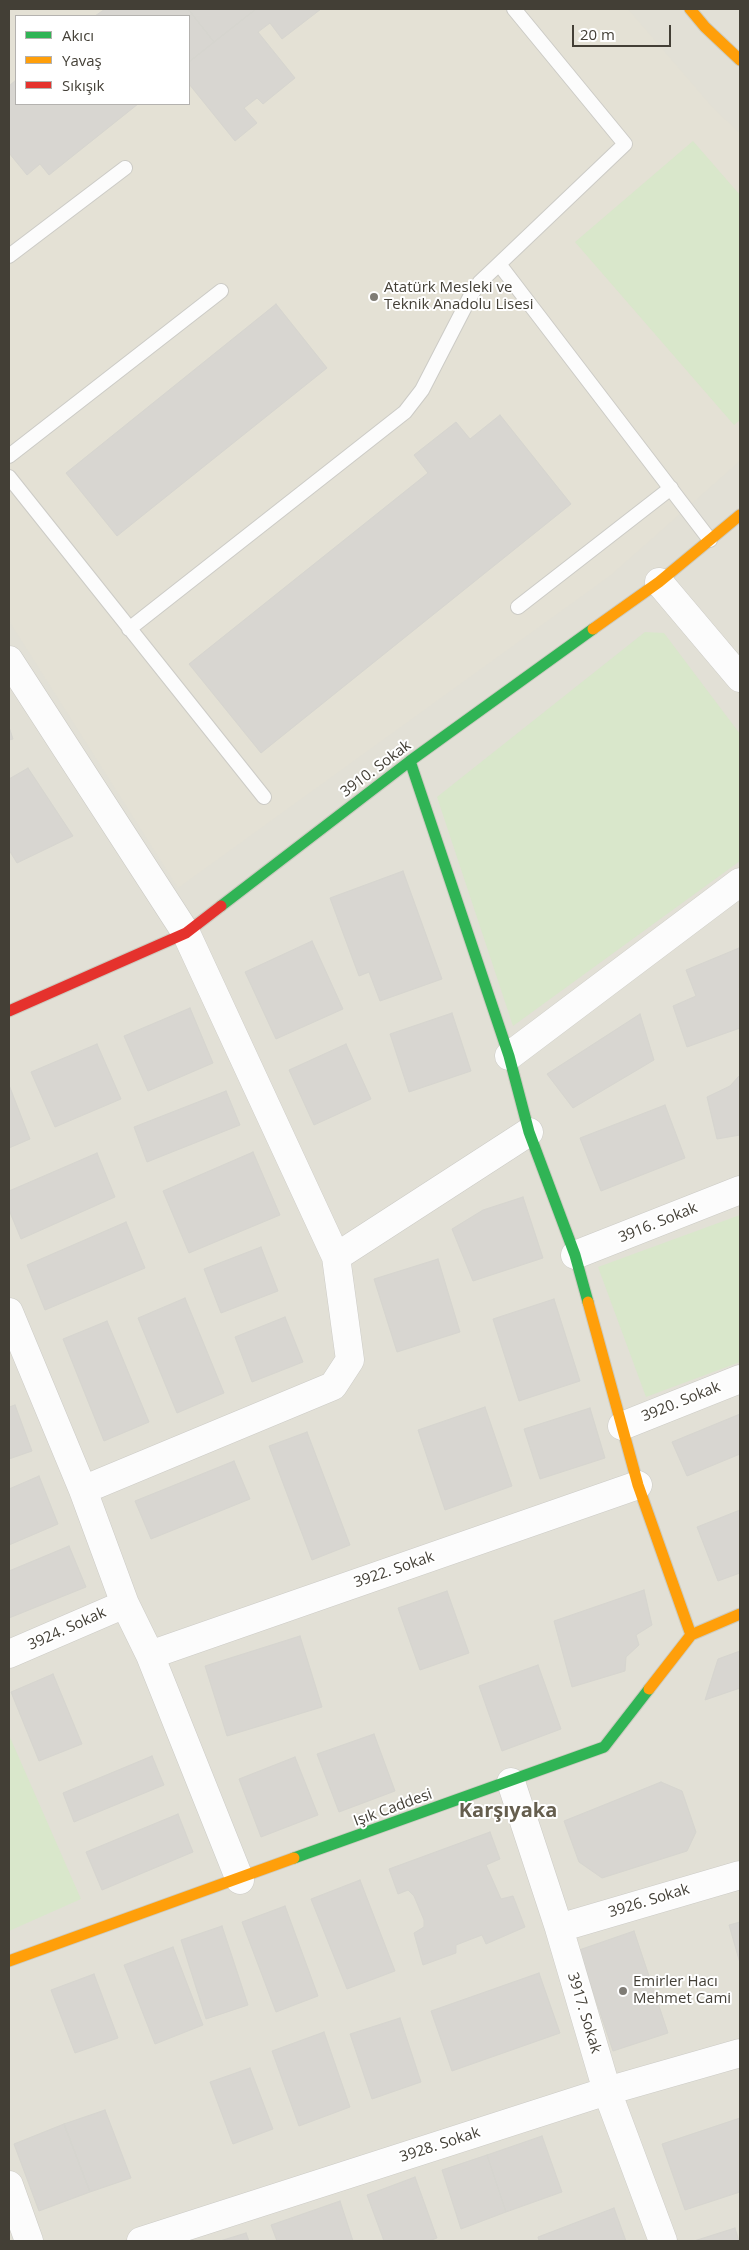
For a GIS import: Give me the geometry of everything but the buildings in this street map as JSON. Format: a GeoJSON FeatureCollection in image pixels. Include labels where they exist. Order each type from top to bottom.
{"type":"FeatureCollection","features":[{"type":"Feature","properties":{"kind":"street"},"geometry":{"type":"LineString","coordinates":[[690,9],[705,28],[740,60]]}},
{"type":"Feature","properties":{"kind":"street","name":"3910. Sokak"},"geometry":{"type":"LineString","coordinates":[[9,1011],[186,933],[410,761],[659,582],[740,515]]}},
{"type":"Feature","properties":{"kind":"street"},"geometry":{"type":"LineString","coordinates":[[659,582],[740,678]]}},
{"type":"Feature","properties":{"kind":"street"},"geometry":{"type":"LineString","coordinates":[[9,660],[186,933],[336,1257],[350,1360],[333,1386],[83,1490]]}},
{"type":"Feature","properties":{"kind":"street"},"geometry":{"type":"LineString","coordinates":[[410,761],[509,1056],[529,1132],[575,1255],[638,1484],[691,1635]]}},
{"type":"Feature","properties":{"kind":"street"},"geometry":{"type":"LineString","coordinates":[[509,1056],[740,882]]}},
{"type":"Feature","properties":{"kind":"street"},"geometry":{"type":"LineString","coordinates":[[336,1257],[529,1132]]}},
{"type":"Feature","properties":{"kind":"street","name":"3916. Sokak"},"geometry":{"type":"LineString","coordinates":[[575,1255],[740,1190]]}},
{"type":"Feature","properties":{"kind":"street"},"geometry":{"type":"LineString","coordinates":[[9,1312],[83,1490],[125,1604],[150,1655],[240,1880]]}},
{"type":"Feature","properties":{"kind":"street","name":"3920. Sokak"},"geometry":{"type":"LineString","coordinates":[[622,1426],[740,1379]]}},
{"type":"Feature","properties":{"kind":"street","name":"3922. Sokak"},"geometry":{"type":"LineString","coordinates":[[150,1655],[638,1484]]}},
{"type":"Feature","properties":{"kind":"street","name":"3924. Sokak"},"geometry":{"type":"LineString","coordinates":[[9,1654],[125,1604]]}},
{"type":"Feature","properties":{"kind":"street","name":"Işık Caddesi"},"geometry":{"type":"LineString","coordinates":[[9,1961],[240,1880],[604,1747],[691,1635],[740,1614]]}},
{"type":"Feature","properties":{"kind":"street","name":"3917. Sokak"},"geometry":{"type":"LineString","coordinates":[[511,1782],[559,1928],[607,2091],[663,2241]]}},
{"type":"Feature","properties":{"kind":"street","name":"3926. Sokak"},"geometry":{"type":"LineString","coordinates":[[559,1928],[740,1874]]}},
{"type":"Feature","properties":{"kind":"street","name":"3928. Sokak"},"geometry":{"type":"LineString","coordinates":[[141,2241],[607,2091],[740,2053]]}},
{"type":"Feature","properties":{"kind":"street"},"geometry":{"type":"LineString","coordinates":[[9,2185],[29,2241]]}},
{"type":"Feature","properties":{"kind":"lane"},"geometry":{"type":"LineString","coordinates":[[129,629],[405,412],[422,390],[471,295],[480,282],[625,144],[514,9]]}},
{"type":"Feature","properties":{"kind":"lane"},"geometry":{"type":"LineString","coordinates":[[9,256],[125,168]]}},
{"type":"Feature","properties":{"kind":"lane"},"geometry":{"type":"LineString","coordinates":[[499,264],[710,540]]}},
{"type":"Feature","properties":{"kind":"lane"},"geometry":{"type":"LineString","coordinates":[[9,456],[221,291]]}},
{"type":"Feature","properties":{"kind":"lane"},"geometry":{"type":"LineString","coordinates":[[9,477],[264,797]]}},
{"type":"Feature","properties":{"kind":"lane"},"geometry":{"type":"LineString","coordinates":[[518,607],[671,488]]}},
{"type":"Feature","properties":{"kind":"shaded area"},"geometry":{"type":"Polygon","coordinates":[[[9,9],[740,9],[740,2241],[9,2241],[9,9]]]}},
{"type":"Feature","properties":{"kind":"shaded area","name":"Atatürk Mesleki ve Teknik Anadolu Lisesi"},"geometry":{"type":"Polygon","coordinates":[[[9,9],[628,9],[714,109],[740,133],[740,461],[611,575],[178,888],[9,621],[9,9]]]}},
{"type":"Feature","properties":{"kind":"green space"},"geometry":{"type":"Polygon","coordinates":[[[693,141],[740,195],[740,420],[734,425],[575,242],[693,141]]]}},
{"type":"Feature","properties":{"kind":"green space"},"geometry":{"type":"Polygon","coordinates":[[[645,632],[664,633],[740,734],[740,861],[513,1026],[437,797],[645,632]]]}},
{"type":"Feature","properties":{"kind":"green space"},"geometry":{"type":"Polygon","coordinates":[[[740,1215],[740,1362],[646,1397],[598,1267],[740,1215]]]}},
{"type":"Feature","properties":{"kind":"green space"},"geometry":{"type":"Polygon","coordinates":[[[9,1735],[81,1899],[9,1931],[9,1735]]]}},
{"type":"Feature","properties":{"kind":"traffic: fast"},"geometry":{"type":"LineString","coordinates":[[221,906],[410,761],[593,629]]}},
{"type":"Feature","properties":{"kind":"traffic: fast"},"geometry":{"type":"LineString","coordinates":[[410,761],[509,1056],[529,1132],[575,1255],[588,1302]]}},
{"type":"Feature","properties":{"kind":"traffic: fast"},"geometry":{"type":"LineString","coordinates":[[294,1858],[604,1747],[649,1689]]}},
{"type":"Feature","properties":{"kind":"traffic: slow"},"geometry":{"type":"LineString","coordinates":[[690,9],[705,27],[740,60]]}},
{"type":"Feature","properties":{"kind":"traffic: slow"},"geometry":{"type":"LineString","coordinates":[[593,629],[659,582],[740,515]]}},
{"type":"Feature","properties":{"kind":"traffic: slow"},"geometry":{"type":"LineString","coordinates":[[588,1302],[638,1485],[691,1635]]}},
{"type":"Feature","properties":{"kind":"traffic: slow"},"geometry":{"type":"LineString","coordinates":[[649,1689],[691,1635],[740,1614]]}},
{"type":"Feature","properties":{"kind":"traffic: slow"},"geometry":{"type":"LineString","coordinates":[[9,1961],[294,1858]]}},
{"type":"Feature","properties":{"kind":"traffic: jam"},"geometry":{"type":"LineString","coordinates":[[9,1011],[186,933],[221,906]]}},
{"type":"Feature","properties":{"kind":"place","name":"Atatürk Mesleki ve Teknik Anadolu Lisesi"},"geometry":{"type":"Point","coordinates":[374,297]}},
{"type":"Feature","properties":{"kind":"place","name":"Emirler Hacı Mehmet Cami"},"geometry":{"type":"Point","coordinates":[623,1991]}},
{"type":"Feature","properties":{"kind":"district","name":"Karşıyaka"},"geometry":{"type":"Point","coordinates":[508,1811]}}]}
